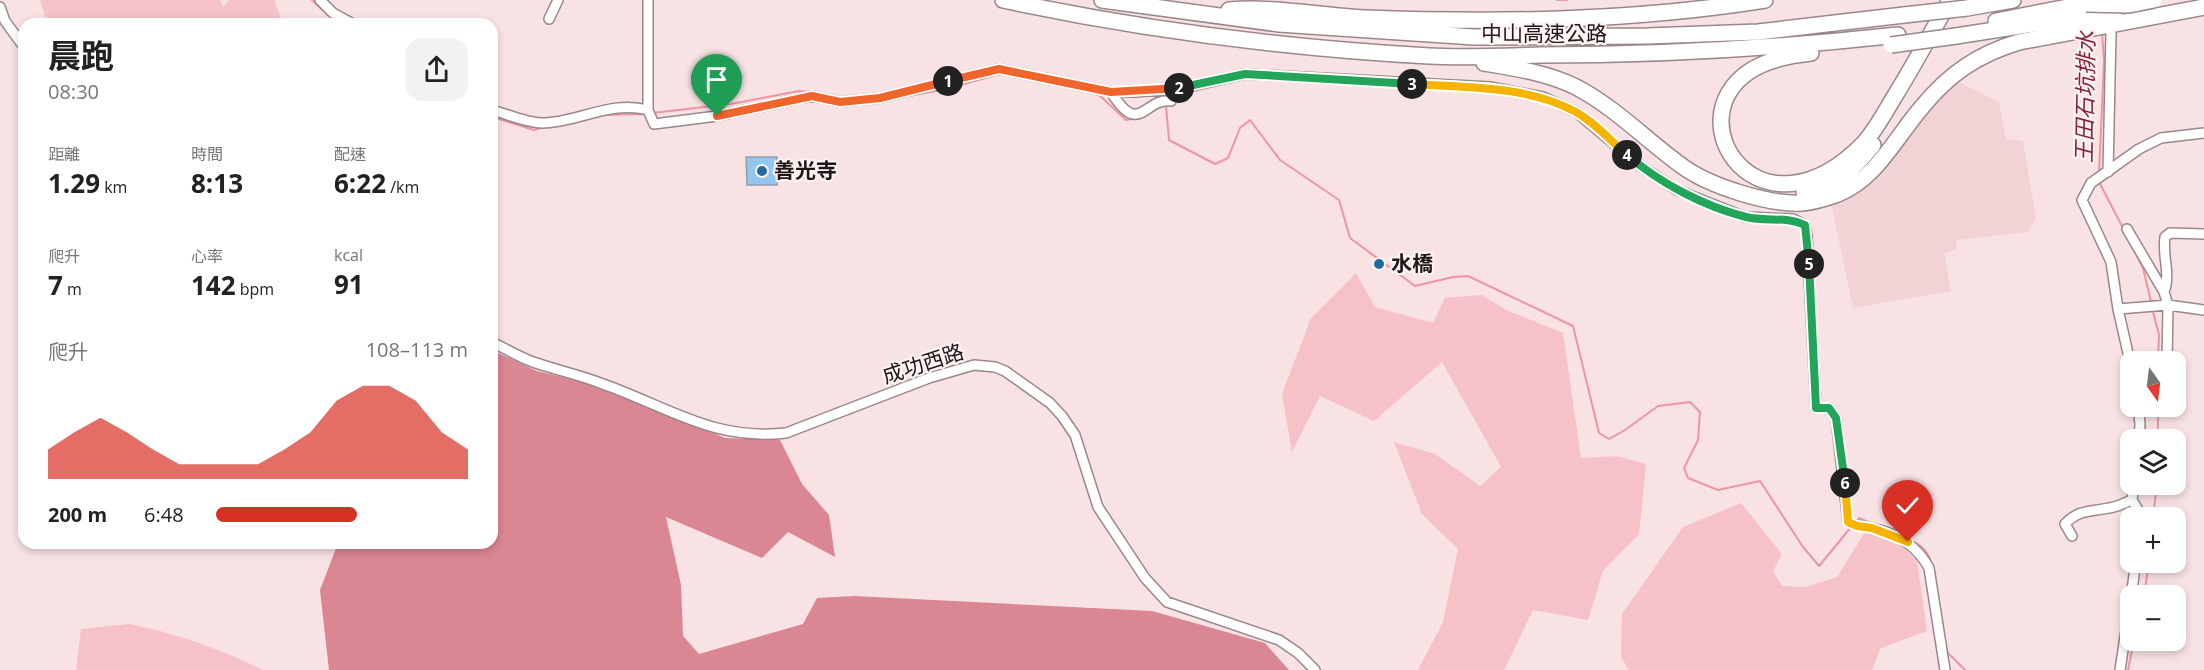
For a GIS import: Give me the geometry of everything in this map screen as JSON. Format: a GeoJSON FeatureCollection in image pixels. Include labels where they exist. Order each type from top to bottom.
{"type":"FeatureCollection","features":[{"type":"Feature","properties":{"kind":"highway","name":"中山高速公路"},"geometry":{"type":"LineString","coordinates":[[1003,0],[1169,30],[1430,56],[1658,55],[1895,40],[2100,15],[2100,6],[2129,5],[2154,0]]}},
{"type":"Feature","properties":{"kind":"highway","name":"中山高速公路"},"geometry":{"type":"LineString","coordinates":[[1102,0],[1202,15],[1360,31],[1474,37],[1758,32],[1904,15],[1964,4],[2013,0]]}},
{"type":"Feature","properties":{"kind":"highway"},"geometry":{"type":"LineString","coordinates":[[1493,19],[1699,0]]}},
{"type":"Feature","properties":{"kind":"highway"},"geometry":{"type":"LineString","coordinates":[[1202,15],[1238,9],[1365,18],[1563,19],[1644,14],[1765,0]]}},
{"type":"Feature","properties":{"kind":"highway"},"geometry":{"type":"LineString","coordinates":[[1895,40],[1805,54],[1771,62],[1750,71],[1733,87],[1725,101],[1722,118],[1723,136],[1735,162],[1759,179],[1784,185],[1813,180],[1828,173],[1864,142],[1880,122],[1950,0]]}},
{"type":"Feature","properties":{"kind":"highway"},"geometry":{"type":"LineString","coordinates":[[1753,195],[1797,195],[1820,190],[1852,169],[1879,138],[1964,4]]}},
{"type":"Feature","properties":{"kind":"highway"},"geometry":{"type":"LineString","coordinates":[[1430,56],[1526,70],[1575,87],[1636,127],[1683,166],[1703,178],[1753,195],[1781,202],[1803,203],[1840,193],[1872,171],[1922,107],[1947,80],[1968,63],[1995,50],[2100,15],[2204,7]]}},
{"type":"Feature","properties":{"kind":"street"},"geometry":{"type":"LineString","coordinates":[[320,0],[333,13],[342,18]]}},
{"type":"Feature","properties":{"kind":"street"},"geometry":{"type":"LineString","coordinates":[[549,19],[558,0]]}},
{"type":"Feature","properties":{"kind":"street"},"geometry":{"type":"LineString","coordinates":[[648,0],[649,113],[654,124],[717,116],[812,96],[840,102],[872,99],[999,69],[1111,92],[1184,88],[1245,74],[1490,87],[1543,97],[1576,112],[1639,165],[1677,190],[1744,217],[1793,219],[1805,225],[1816,408],[1829,408],[1836,418],[1848,522],[1872,528],[1908,542],[1921,553],[1929,568],[1945,670]]}},
{"type":"Feature","properties":{"kind":"street"},"geometry":{"type":"LineString","coordinates":[[0,7],[5,21],[18,39]]}},
{"type":"Feature","properties":{"kind":"street"},"geometry":{"type":"LineString","coordinates":[[2100,15],[2102,175]]}},
{"type":"Feature","properties":{"kind":"street"},"geometry":{"type":"LineString","coordinates":[[1111,92],[1125,110],[1136,115],[1146,112],[1160,101],[1171,101]]}},
{"type":"Feature","properties":{"kind":"street"},"geometry":{"type":"LineString","coordinates":[[498,112],[540,123],[605,109],[635,107],[649,113]]}},
{"type":"Feature","properties":{"kind":"street"},"geometry":{"type":"LineString","coordinates":[[2128,351],[2111,262],[2082,200],[2091,183],[2139,149],[2161,138],[2204,133]]}},
{"type":"Feature","properties":{"kind":"street"},"geometry":{"type":"LineString","coordinates":[[2127,229],[2164,292],[2168,305],[2167,351]]}},
{"type":"Feature","properties":{"kind":"street"},"geometry":{"type":"LineString","coordinates":[[2164,292],[2168,280],[2165,237],[2170,233],[2204,234]]}},
{"type":"Feature","properties":{"kind":"street"},"geometry":{"type":"LineString","coordinates":[[2118,309],[2168,305],[2204,310]]}},
{"type":"Feature","properties":{"kind":"street","name":"成功西路"},"geometry":{"type":"LineString","coordinates":[[498,345],[532,361],[603,384],[678,417],[737,434],[763,436],[786,433],[929,378],[974,365],[995,367],[1005,371],[1050,403],[1062,416],[1075,435],[1098,507],[1145,578],[1167,602],[1279,640],[1298,653],[1315,670]]}},
{"type":"Feature","properties":{"kind":"street"},"geometry":{"type":"LineString","coordinates":[[2133,495],[2132,500],[2136,507]]}},
{"type":"Feature","properties":{"kind":"street"},"geometry":{"type":"LineString","coordinates":[[2072,536],[2065,524],[2077,514],[2092,509],[2109,508],[2132,500]]}},
{"type":"Feature","properties":{"kind":"street"},"geometry":{"type":"LineString","coordinates":[[2120,670],[2123,651]]}},
{"type":"Feature","properties":{"kind":"shaded area"},"geometry":{"type":"Polygon","coordinates":[[[40,0],[220,0],[223,7],[229,0],[274,0],[281,18],[49,18],[45,16],[40,0]]]}},
{"type":"Feature","properties":{"kind":"shaded area"},"geometry":{"type":"Polygon","coordinates":[[[1955,80],[1999,102],[2006,139],[2023,141],[2036,218],[2028,232],[1957,240],[1956,250],[1944,253],[1951,291],[1853,308],[1832,207],[1864,187],[1888,163],[1955,80]]]}},
{"type":"Feature","properties":{"kind":"shaded area"},"geometry":{"type":"Polygon","coordinates":[[[1356,273],[1375,307],[1433,323],[1445,298],[1482,295],[1506,310],[1563,333],[1581,458],[1617,456],[1646,464],[1639,534],[1603,571],[1588,620],[1533,610],[1504,670],[1418,670],[1443,622],[1458,549],[1422,514],[1394,442],[1435,454],[1480,486],[1501,467],[1442,362],[1374,421],[1320,396],[1292,452],[1282,394],[1311,318],[1356,273]]]}},
{"type":"Feature","properties":{"kind":"shaded area"},"geometry":{"type":"Polygon","coordinates":[[[498,353],[537,371],[611,389],[725,438],[780,440],[802,484],[829,515],[835,557],[788,532],[762,558],[666,517],[681,585],[683,636],[699,654],[803,624],[817,598],[854,596],[1152,611],[1265,643],[1289,670],[329,670],[320,590],[336,549],[498,549],[498,353]]]}},
{"type":"Feature","properties":{"kind":"shaded area"},"geometry":{"type":"Polygon","coordinates":[[[1741,503],[1782,554],[1773,571],[1782,586],[1805,587],[1837,577],[1865,532],[1902,546],[1917,562],[1927,631],[1881,648],[1872,670],[1629,670],[1621,657],[1622,614],[1683,527],[1741,503]]]}},
{"type":"Feature","properties":{"kind":"shaded area"},"geometry":{"type":"Polygon","coordinates":[[[129,624],[198,642],[263,670],[76,670],[81,629],[129,624]]]}},
{"type":"Feature","properties":{"kind":"building","name":"善光寺"},"geometry":{"type":"Polygon","coordinates":[[[746,157],[777,157],[777,185],[747,185],[746,157]]]}},
{"type":"Feature","properties":{"kind":"waterway"},"geometry":{"type":"LineString","coordinates":[[312,0],[332,18]]}},
{"type":"Feature","properties":{"kind":"waterway"},"geometry":{"type":"LineString","coordinates":[[1557,0],[1567,0]]}},
{"type":"Feature","properties":{"kind":"waterway","name":"王田石坑排水"},"geometry":{"type":"LineString","coordinates":[[2099,173],[2104,62],[2102,32]]}},
{"type":"Feature","properties":{"kind":"waterway"},"geometry":{"type":"LineString","coordinates":[[903,97],[942,90],[1000,74],[1047,83]]}},
{"type":"Feature","properties":{"kind":"waterway"},"geometry":{"type":"LineString","coordinates":[[652,113],[731,104],[799,91],[810,92]]}},
{"type":"Feature","properties":{"kind":"waterway"},"geometry":{"type":"LineString","coordinates":[[1097,93],[1126,120],[1143,116]]}},
{"type":"Feature","properties":{"kind":"waterway"},"geometry":{"type":"LineString","coordinates":[[822,94],[836,97]]}},
{"type":"Feature","properties":{"kind":"waterway"},"geometry":{"type":"LineString","coordinates":[[1164,105],[1166,106],[1169,140],[1215,164],[1228,158],[1240,128],[1250,120],[1280,160],[1339,200],[1350,238],[1415,286],[1468,276],[1573,326],[1599,433],[1609,439],[1658,406],[1690,402],[1700,412],[1698,440],[1684,468],[1688,478],[1718,490],[1760,481],[1803,547],[1819,566],[1852,526]]}},
{"type":"Feature","properties":{"kind":"waterway"},"geometry":{"type":"LineString","coordinates":[[605,115],[644,114]]}},
{"type":"Feature","properties":{"kind":"waterway"},"geometry":{"type":"LineString","coordinates":[[498,119],[534,130],[544,127]]}},
{"type":"Feature","properties":{"kind":"waterway","name":"王田石坑排水"},"geometry":{"type":"LineString","coordinates":[[2099,182],[2124,230]]}},
{"type":"Feature","properties":{"kind":"waterway","name":"王田石坑排水"},"geometry":{"type":"LineString","coordinates":[[2132,246],[2143,268],[2151,302]]}},
{"type":"Feature","properties":{"kind":"waterway","name":"王田石坑排水"},"geometry":{"type":"LineString","coordinates":[[2152,308],[2159,335],[2158,351]]}},
{"type":"Feature","properties":{"kind":"waterway","name":"王田石坑排水"},"geometry":{"type":"LineString","coordinates":[[2158,417],[2158,429]]}},
{"type":"Feature","properties":{"kind":"waterway","name":"王田石坑排水"},"geometry":{"type":"LineString","coordinates":[[2154,507],[2156,495]]}},
{"type":"Feature","properties":{"kind":"waterway"},"geometry":{"type":"LineString","coordinates":[[1856,522],[1859,518],[1872,524]]}},
{"type":"Feature","properties":{"kind":"waterway"},"geometry":{"type":"LineString","coordinates":[[1910,540],[1925,550],[1932,567]]}},
{"type":"Feature","properties":{"kind":"waterway","name":"王田石坑排水"},"geometry":{"type":"LineString","coordinates":[[2146,585],[2147,573]]}},
{"type":"Feature","properties":{"kind":"waterway"},"geometry":{"type":"LineString","coordinates":[[1946,646],[1947,652],[1965,670]]}},
{"type":"Feature","properties":{"kind":"waterway","name":"王田石坑排水"},"geometry":{"type":"LineString","coordinates":[[2128,670],[2132,651]]}},
{"type":"Feature","properties":{"kind":"place","name":"善光寺"},"geometry":{"type":"Point","coordinates":[762,171]}},
{"type":"Feature","properties":{"kind":"place","name":"水橋"},"geometry":{"type":"Point","coordinates":[1379,264]}},
{"type":"Feature","properties":{"kind":"route"},"geometry":{"type":"LineString","coordinates":[[717,116],[812,96],[840,102],[880,98],[999,69],[1111,92],[1184,88],[1245,74],[1456,87],[1490,87],[1543,97],[1576,112],[1639,165],[1677,190],[1744,217],[1793,219],[1805,225],[1814,335],[1813,375],[1816,408],[1829,408],[1836,418],[1848,522],[1872,528],[1908,542]]}}]}
